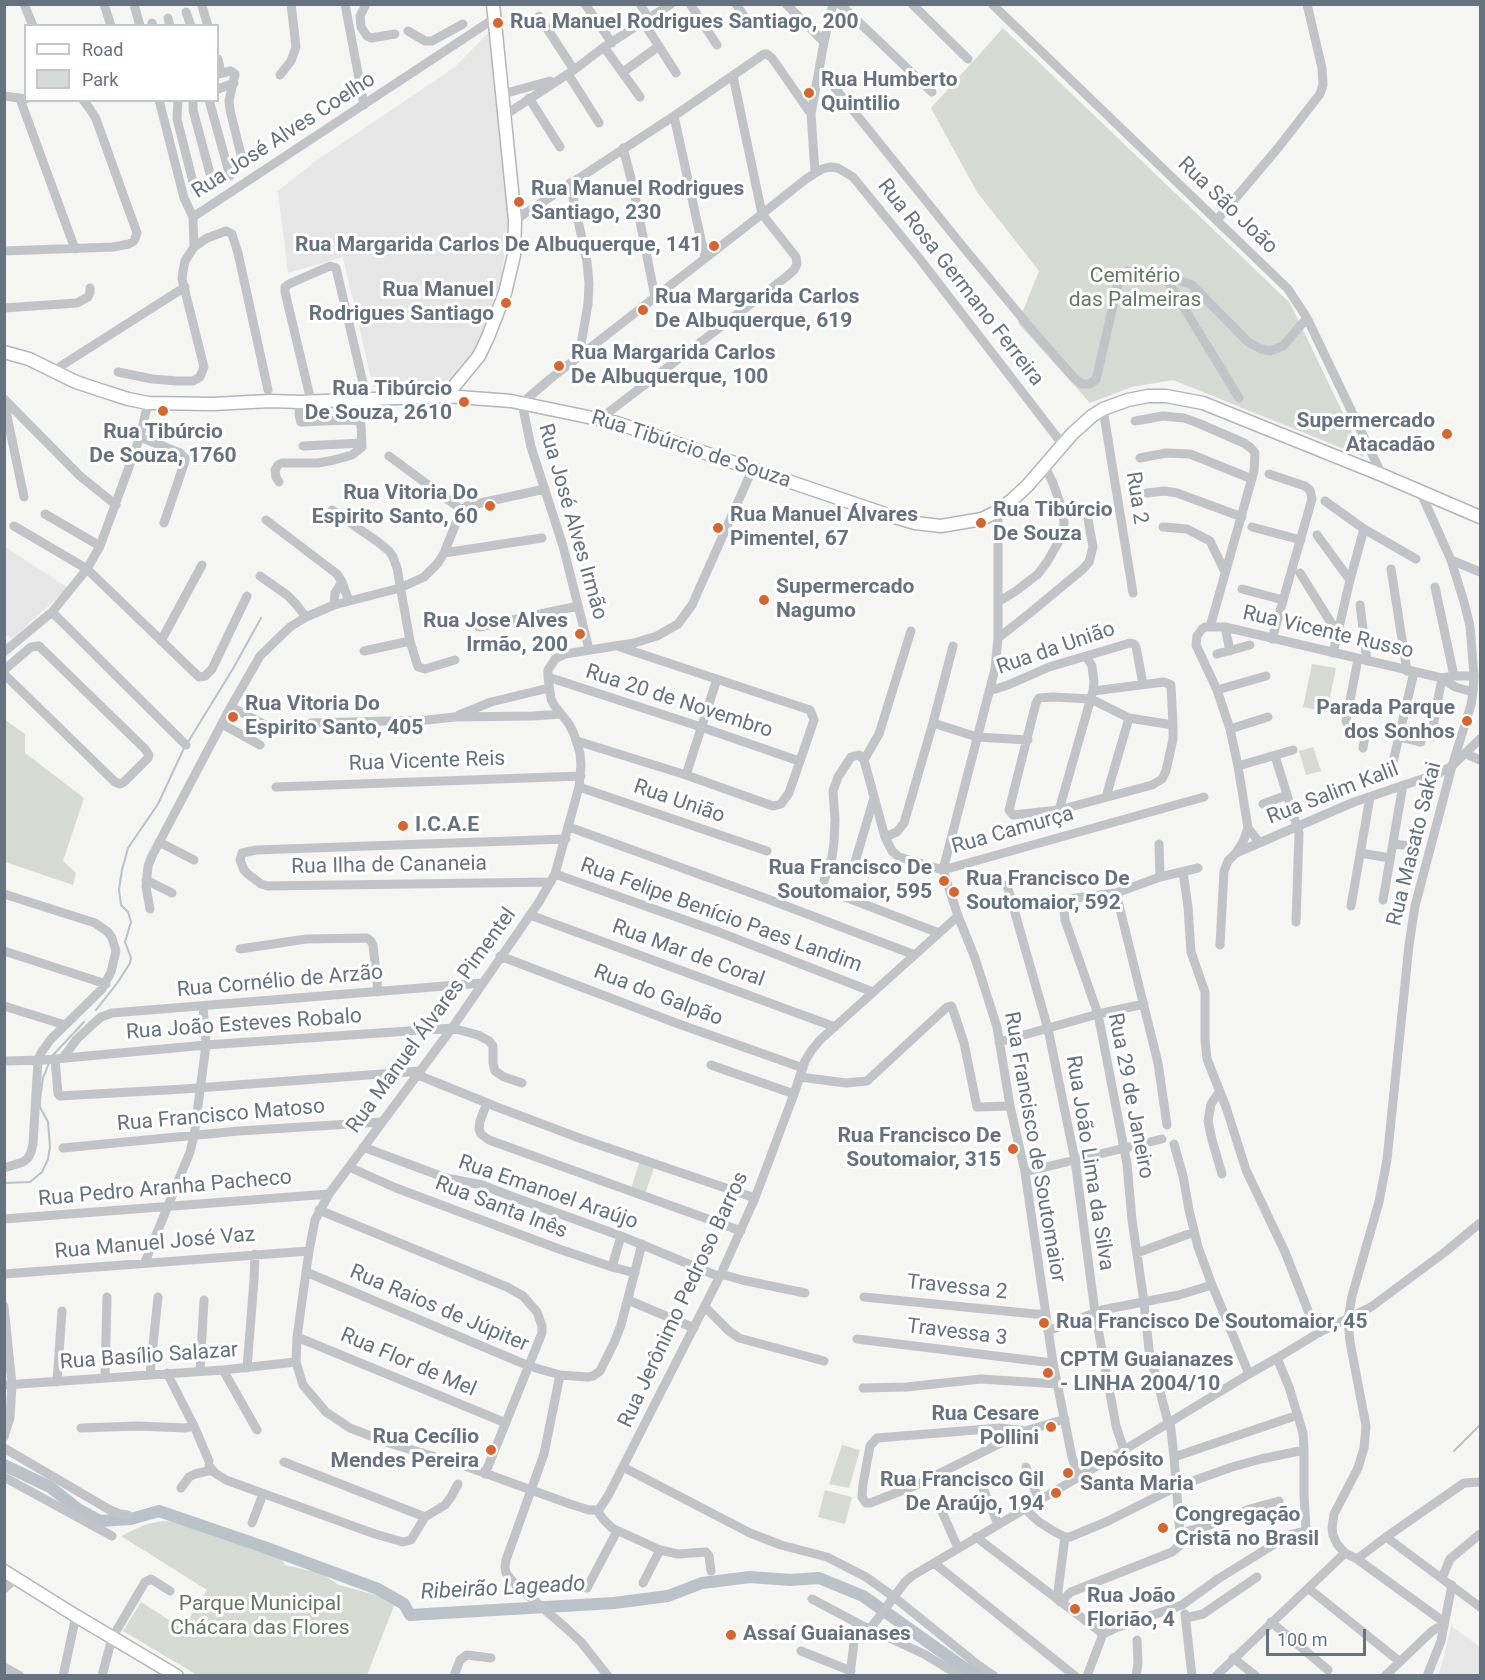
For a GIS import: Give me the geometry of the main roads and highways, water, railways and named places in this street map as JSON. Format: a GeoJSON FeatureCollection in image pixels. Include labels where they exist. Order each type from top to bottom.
{"type":"FeatureCollection","features":[{"type":"Feature","properties":{"kind":"main road"},"geometry":{"type":"LineString","coordinates":[[446,396],[479,356],[505,293],[514,255],[515,220],[493,4]]}},
{"type":"Feature","properties":{"kind":"main road","name":"Rua Tibúrcio de Souza"},"geometry":{"type":"LineString","coordinates":[[4,352],[29,359],[76,382],[106,393],[148,403],[213,404],[446,396],[522,403],[600,418],[915,523],[941,526],[982,519],[998,511],[1045,467],[1081,425],[1103,409],[1148,396],[1184,398],[1203,403],[1480,517]]}},
{"type":"Feature","properties":{"kind":"main road"},"geometry":{"type":"LineString","coordinates":[[4,1571],[177,1676]]}},
{"type":"Feature","properties":{"kind":"waterway"},"geometry":{"type":"LineString","coordinates":[[188,742],[261,618]]}},
{"type":"Feature","properties":{"kind":"waterway"},"geometry":{"type":"LineString","coordinates":[[96,1010],[118,982],[131,958],[125,942],[131,922],[128,912],[121,905],[119,890],[128,848],[158,804],[185,746]]}},
{"type":"Feature","properties":{"kind":"waterway"},"geometry":{"type":"LineString","coordinates":[[53,1055],[84,1022]]}},
{"type":"Feature","properties":{"kind":"waterway"},"geometry":{"type":"LineString","coordinates":[[4,1183],[30,1182],[42,1172],[48,1159],[50,1147],[48,1122],[40,1107],[40,1099],[43,1078],[49,1063]]}},
{"type":"Feature","properties":{"kind":"waterway"},"geometry":{"type":"LineString","coordinates":[[1454,1451],[1480,1425]]}},
{"type":"Feature","properties":{"kind":"waterway","name":"Ribeirão Lageado"},"geometry":{"type":"LineString","coordinates":[[4,1465],[50,1487],[78,1509],[100,1521],[131,1519],[159,1511],[378,1589],[404,1604],[410,1615],[614,1603],[668,1596],[702,1583],[750,1577],[790,1580],[819,1578],[863,1596],[978,1676]]}},
{"type":"Feature","properties":{"kind":"place","name":"Rua Manuel Rodrigues Santiago, 200"},"geometry":{"type":"Point","coordinates":[498,23]}},
{"type":"Feature","properties":{"kind":"place","name":"Rua Humberto Quintilio"},"geometry":{"type":"Point","coordinates":[809,93]}},
{"type":"Feature","properties":{"kind":"place","name":"Rua Manuel Rodrigues Santiago, 230"},"geometry":{"type":"Point","coordinates":[519,202]}},
{"type":"Feature","properties":{"kind":"place","name":"Rua Margarida Carlos De Albuquerque, 141"},"geometry":{"type":"Point","coordinates":[714,246]}},
{"type":"Feature","properties":{"kind":"place","name":"Rua Manuel Rodrigues Santiago"},"geometry":{"type":"Point","coordinates":[506,303]}},
{"type":"Feature","properties":{"kind":"place","name":"Rua Margarida Carlos De Albuquerque, 619"},"geometry":{"type":"Point","coordinates":[643,310]}},
{"type":"Feature","properties":{"kind":"place","name":"Rua Margarida Carlos De Albuquerque, 100"},"geometry":{"type":"Point","coordinates":[559,366]}},
{"type":"Feature","properties":{"kind":"place","name":"Rua Tibúrcio De Souza, 2610"},"geometry":{"type":"Point","coordinates":[464,402]}},
{"type":"Feature","properties":{"kind":"place","name":"Rua Tibúrcio De Souza, 1760"},"geometry":{"type":"Point","coordinates":[163,411]}},
{"type":"Feature","properties":{"kind":"place","name":"Supermercado Atacadão"},"geometry":{"type":"Point","coordinates":[1447,434]}},
{"type":"Feature","properties":{"kind":"place","name":"Rua Vitoria Do Espirito Santo, 60"},"geometry":{"type":"Point","coordinates":[490,506]}},
{"type":"Feature","properties":{"kind":"place","name":"Rua Tibúrcio De Souza"},"geometry":{"type":"Point","coordinates":[981,523]}},
{"type":"Feature","properties":{"kind":"place","name":"Rua Manuel Álvares Pimentel, 67"},"geometry":{"type":"Point","coordinates":[718,528]}},
{"type":"Feature","properties":{"kind":"place","name":"Supermercado Nagumo"},"geometry":{"type":"Point","coordinates":[764,600]}},
{"type":"Feature","properties":{"kind":"place","name":"Rua Jose Alves Irmão, 200"},"geometry":{"type":"Point","coordinates":[580,634]}},
{"type":"Feature","properties":{"kind":"place","name":"Rua Vitoria Do Espirito Santo, 405"},"geometry":{"type":"Point","coordinates":[233,717]}},
{"type":"Feature","properties":{"kind":"place","name":"Parada Parque dos Sonhos"},"geometry":{"type":"Point","coordinates":[1467,721]}},
{"type":"Feature","properties":{"kind":"place","name":"I.C.A.E"},"geometry":{"type":"Point","coordinates":[403,826]}},
{"type":"Feature","properties":{"kind":"place","name":"Rua Francisco De Soutomaior, 595"},"geometry":{"type":"Point","coordinates":[944,881]}},
{"type":"Feature","properties":{"kind":"place","name":"Rua Francisco De Soutomaior, 592"},"geometry":{"type":"Point","coordinates":[954,892]}},
{"type":"Feature","properties":{"kind":"place","name":"Rua Francisco De Soutomaior, 315"},"geometry":{"type":"Point","coordinates":[1013,1149]}},
{"type":"Feature","properties":{"kind":"place","name":"Rua Francisco De Soutomaior, 45"},"geometry":{"type":"Point","coordinates":[1044,1323]}},
{"type":"Feature","properties":{"kind":"place","name":"CPTM Guaianazes - LINHA 2004/10"},"geometry":{"type":"Point","coordinates":[1048,1373]}},
{"type":"Feature","properties":{"kind":"place","name":"Rua Cesare Pollini"},"geometry":{"type":"Point","coordinates":[1051,1427]}},
{"type":"Feature","properties":{"kind":"place","name":"Rua Cecílio Mendes Pereira"},"geometry":{"type":"Point","coordinates":[491,1450]}},
{"type":"Feature","properties":{"kind":"place","name":"Depósito Santa Maria"},"geometry":{"type":"Point","coordinates":[1068,1473]}},
{"type":"Feature","properties":{"kind":"place","name":"Rua Francisco Gil De Araújo, 194"},"geometry":{"type":"Point","coordinates":[1056,1493]}},
{"type":"Feature","properties":{"kind":"place","name":"Congregação Cristã no Brasil"},"geometry":{"type":"Point","coordinates":[1163,1528]}},
{"type":"Feature","properties":{"kind":"place","name":"Rua João Florião, 4"},"geometry":{"type":"Point","coordinates":[1075,1609]}},
{"type":"Feature","properties":{"kind":"place","name":"Assaí Guaianases"},"geometry":{"type":"Point","coordinates":[731,1635]}},
{"type":"Feature","properties":{"kind":"park label","name":"Cemitério das Palmeiras"},"geometry":{"type":"Point","coordinates":[1135,289]}},
{"type":"Feature","properties":{"kind":"park label","name":"Parque Municipal Chácara das Flores"},"geometry":{"type":"Point","coordinates":[260,1617]}}]}
